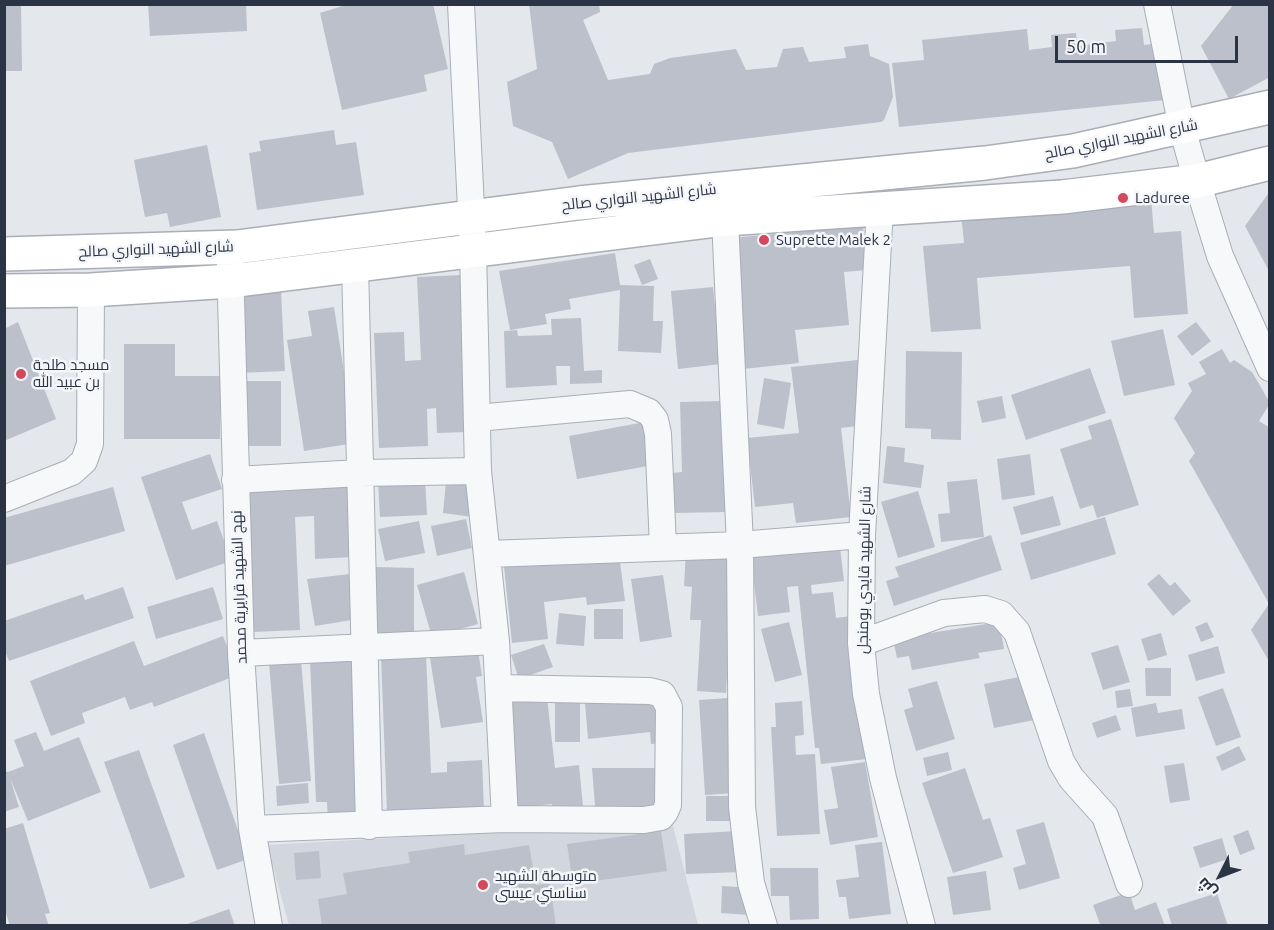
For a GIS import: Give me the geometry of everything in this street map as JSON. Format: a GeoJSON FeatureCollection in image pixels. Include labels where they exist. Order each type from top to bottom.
{"type":"FeatureCollection","features":[{"type":"Feature","properties":{"kind":"street"},"geometry":{"type":"LineString","coordinates":[[461,4],[473,249],[478,471],[496,641],[505,819]]}},
{"type":"Feature","properties":{"kind":"street"},"geometry":{"type":"LineString","coordinates":[[1157,4],[1182,128],[1220,256],[1269,368]]}},
{"type":"Feature","properties":{"kind":"street","name":"شارع الشهيد النواري صالح"},"geometry":{"type":"LineString","coordinates":[[4,254],[229,248],[722,188],[985,163],[1073,151],[1182,128],[1269,106]]}},
{"type":"Feature","properties":{"kind":"street","name":"شارع الشهيد النواري صالح"},"geometry":{"type":"LineString","coordinates":[[4,291],[91,290],[231,281],[725,219],[880,207],[1062,197],[1197,181],[1269,163]]}},
{"type":"Feature","properties":{"kind":"street","name":"شارع الشهيد قايدي بومنجل"},"geometry":{"type":"LineString","coordinates":[[880,207],[862,535],[861,643],[866,694],[883,778],[922,926]]}},
{"type":"Feature","properties":{"kind":"street"},"geometry":{"type":"LineString","coordinates":[[725,219],[740,545],[742,807],[751,883],[764,926]]}},
{"type":"Feature","properties":{"kind":"street","name":"نهج الشهيد قرايرية محمد"},"geometry":{"type":"LineString","coordinates":[[229,248],[241,653],[252,829],[269,926]]}},
{"type":"Feature","properties":{"kind":"street"},"geometry":{"type":"LineString","coordinates":[[355,265],[369,826]]}},
{"type":"Feature","properties":{"kind":"street"},"geometry":{"type":"LineString","coordinates":[[4,499],[62,477],[84,461],[90,444],[91,290]]}},
{"type":"Feature","properties":{"kind":"street"},"geometry":{"type":"LineString","coordinates":[[477,418],[630,405],[649,412],[655,420],[658,434],[663,546]]}},
{"type":"Feature","properties":{"kind":"street"},"geometry":{"type":"LineString","coordinates":[[235,480],[360,473],[478,471]]}},
{"type":"Feature","properties":{"kind":"street"},"geometry":{"type":"LineString","coordinates":[[487,554],[740,545],[862,535]]}},
{"type":"Feature","properties":{"kind":"street"},"geometry":{"type":"LineString","coordinates":[[861,643],[944,614],[985,609],[1001,614],[1017,632],[1061,761],[1071,778],[1105,816],[1129,885]]}},
{"type":"Feature","properties":{"kind":"street"},"geometry":{"type":"LineString","coordinates":[[241,653],[364,650],[496,641]]}},
{"type":"Feature","properties":{"kind":"street"},"geometry":{"type":"LineString","coordinates":[[252,829],[505,819],[644,820],[661,817],[669,805],[669,707],[666,699],[657,691],[499,688]]}},
{"type":"Feature","properties":{"kind":"shaded area","name":"متوسطة الشهيد سناسني عيسى"},"geometry":{"type":"Polygon","coordinates":[[[672,822],[698,925],[289,925],[267,845],[672,822]]]}},
{"type":"Feature","properties":{"kind":"building"},"geometry":{"type":"Polygon","coordinates":[[[4,4],[21,4],[22,71],[4,71],[4,4]]]}},
{"type":"Feature","properties":{"kind":"building"},"geometry":{"type":"Polygon","coordinates":[[[148,4],[246,4],[247,31],[150,36],[148,4]]]}},
{"type":"Feature","properties":{"kind":"building"},"geometry":{"type":"Polygon","coordinates":[[[349,4],[433,4],[448,69],[424,75],[427,91],[342,110],[320,13],[349,4]]]}},
{"type":"Feature","properties":{"kind":"building"},"geometry":{"type":"Polygon","coordinates":[[[529,4],[599,4],[600,12],[583,20],[608,80],[650,74],[654,64],[670,58],[736,49],[746,70],[777,67],[783,49],[803,47],[809,62],[846,58],[844,47],[868,44],[870,56],[889,64],[893,97],[884,120],[881,122],[628,153],[568,179],[552,142],[513,126],[507,82],[537,69],[529,4]]]}},
{"type":"Feature","properties":{"kind":"building"},"geometry":{"type":"Polygon","coordinates":[[[1234,4],[1270,4],[1270,77],[1229,99],[1201,46],[1234,4]]]}},
{"type":"Feature","properties":{"kind":"building"},"geometry":{"type":"Polygon","coordinates":[[[1142,28],[1144,45],[1159,43],[1165,100],[899,127],[892,63],[924,60],[922,40],[1027,29],[1029,50],[1052,47],[1051,35],[1076,33],[1077,46],[1116,41],[1115,30],[1142,28]]]}},
{"type":"Feature","properties":{"kind":"building"},"geometry":{"type":"Polygon","coordinates":[[[334,130],[336,145],[356,142],[364,195],[257,210],[249,153],[261,151],[259,141],[334,130]]]}},
{"type":"Feature","properties":{"kind":"building"},"geometry":{"type":"Polygon","coordinates":[[[207,145],[221,217],[170,227],[167,213],[145,217],[134,160],[207,145]]]}},
{"type":"Feature","properties":{"kind":"building"},"geometry":{"type":"Polygon","coordinates":[[[1270,191],[1270,273],[1245,226],[1270,191]]]}},
{"type":"Feature","properties":{"kind":"building"},"geometry":{"type":"Polygon","coordinates":[[[1151,198],[1154,233],[1181,231],[1188,314],[1134,318],[1130,266],[977,278],[981,329],[931,332],[923,246],[964,243],[961,213],[1151,198]]]}},
{"type":"Feature","properties":{"kind":"building"},"geometry":{"type":"Polygon","coordinates":[[[863,226],[867,270],[844,272],[849,325],[795,330],[799,363],[743,369],[730,238],[863,226]]]}},
{"type":"Feature","properties":{"kind":"building"},"geometry":{"type":"Polygon","coordinates":[[[615,253],[620,285],[654,286],[653,321],[663,321],[661,353],[618,351],[620,290],[569,299],[571,309],[545,314],[547,324],[510,330],[499,271],[615,253]]]}},
{"type":"Feature","properties":{"kind":"building"},"geometry":{"type":"Polygon","coordinates":[[[650,259],[658,279],[642,285],[634,265],[650,259]]]}},
{"type":"Feature","properties":{"kind":"building"},"geometry":{"type":"Polygon","coordinates":[[[461,275],[468,432],[437,433],[436,408],[427,409],[428,446],[379,448],[374,333],[404,332],[405,361],[421,360],[417,277],[461,275]]]}},
{"type":"Feature","properties":{"kind":"building"},"geometry":{"type":"Polygon","coordinates":[[[713,287],[721,364],[678,369],[671,291],[713,287]]]}},
{"type":"Feature","properties":{"kind":"building"},"geometry":{"type":"Polygon","coordinates":[[[281,291],[285,371],[239,373],[235,293],[281,291]]]}},
{"type":"Feature","properties":{"kind":"building"},"geometry":{"type":"Polygon","coordinates":[[[334,307],[355,443],[304,451],[287,340],[312,336],[308,311],[334,307]]]}},
{"type":"Feature","properties":{"kind":"building"},"geometry":{"type":"Polygon","coordinates":[[[581,318],[584,371],[602,370],[602,383],[570,384],[570,366],[556,366],[557,385],[506,388],[504,331],[517,330],[518,336],[552,335],[551,319],[581,318]]]}},
{"type":"Feature","properties":{"kind":"building","name":"مسجد طلحة بن عبيد الله"},"geometry":{"type":"Polygon","coordinates":[[[18,322],[56,419],[4,441],[4,329],[18,322]]]}},
{"type":"Feature","properties":{"kind":"building"},"geometry":{"type":"Polygon","coordinates":[[[1196,322],[1211,341],[1192,356],[1177,336],[1196,322]]]}},
{"type":"Feature","properties":{"kind":"building"},"geometry":{"type":"Polygon","coordinates":[[[1163,329],[1175,385],[1124,396],[1111,341],[1163,329]]]}},
{"type":"Feature","properties":{"kind":"building"},"geometry":{"type":"Polygon","coordinates":[[[124,344],[175,344],[175,376],[220,376],[220,439],[124,439],[124,344]]]}},
{"type":"Feature","properties":{"kind":"building"},"geometry":{"type":"Polygon","coordinates":[[[1222,349],[1230,363],[1234,360],[1252,372],[1270,403],[1259,421],[1270,428],[1270,663],[1251,630],[1269,604],[1189,461],[1195,453],[1174,418],[1192,391],[1188,383],[1206,374],[1199,362],[1222,349]]]}},
{"type":"Feature","properties":{"kind":"building"},"geometry":{"type":"Polygon","coordinates":[[[906,351],[962,352],[961,440],[931,439],[931,429],[905,428],[906,351]]]}},
{"type":"Feature","properties":{"kind":"building"},"geometry":{"type":"Polygon","coordinates":[[[858,360],[865,425],[841,428],[851,517],[796,523],[793,503],[755,507],[747,438],[799,433],[791,367],[858,360]]]}},
{"type":"Feature","properties":{"kind":"building"},"geometry":{"type":"Polygon","coordinates":[[[1090,368],[1106,413],[1026,440],[1011,395],[1090,368]]]}},
{"type":"Feature","properties":{"kind":"building"},"geometry":{"type":"Polygon","coordinates":[[[764,378],[791,383],[784,429],[757,424],[764,378]]]}},
{"type":"Feature","properties":{"kind":"building"},"geometry":{"type":"Polygon","coordinates":[[[243,381],[281,381],[281,446],[243,446],[243,381]]]}},
{"type":"Feature","properties":{"kind":"building"},"geometry":{"type":"Polygon","coordinates":[[[1002,396],[1006,418],[982,423],[977,401],[1002,396]]]}},
{"type":"Feature","properties":{"kind":"building"},"geometry":{"type":"Polygon","coordinates":[[[723,401],[726,512],[673,513],[671,473],[682,472],[680,402],[723,401]]]}},
{"type":"Feature","properties":{"kind":"building"},"geometry":{"type":"Polygon","coordinates":[[[1111,419],[1139,505],[1097,518],[1093,505],[1080,509],[1060,449],[1092,439],[1088,426],[1111,419]]]}},
{"type":"Feature","properties":{"kind":"building"},"geometry":{"type":"Polygon","coordinates":[[[645,422],[653,465],[577,479],[569,436],[645,422]]]}},
{"type":"Feature","properties":{"kind":"building"},"geometry":{"type":"Polygon","coordinates":[[[887,446],[905,448],[904,462],[924,465],[921,488],[883,483],[887,446]]]}},
{"type":"Feature","properties":{"kind":"building"},"geometry":{"type":"Polygon","coordinates":[[[210,454],[222,489],[182,502],[192,530],[217,521],[231,561],[176,580],[141,477],[210,454]]]}},
{"type":"Feature","properties":{"kind":"building"},"geometry":{"type":"Polygon","coordinates":[[[1030,454],[1035,495],[1002,500],[997,459],[1030,454]]]}},
{"type":"Feature","properties":{"kind":"building"},"geometry":{"type":"Polygon","coordinates":[[[350,478],[354,557],[315,559],[314,516],[295,517],[300,630],[253,632],[247,488],[350,478]]]}},
{"type":"Feature","properties":{"kind":"building"},"geometry":{"type":"Polygon","coordinates":[[[425,479],[427,515],[380,517],[378,481],[425,479]]]}},
{"type":"Feature","properties":{"kind":"building"},"geometry":{"type":"Polygon","coordinates":[[[977,479],[984,537],[941,542],[938,514],[950,513],[947,482],[977,479]]]}},
{"type":"Feature","properties":{"kind":"building"},"geometry":{"type":"Polygon","coordinates":[[[446,482],[476,485],[473,517],[443,513],[446,482]]]}},
{"type":"Feature","properties":{"kind":"building"},"geometry":{"type":"Polygon","coordinates":[[[113,487],[125,531],[4,566],[4,518],[113,487]]]}},
{"type":"Feature","properties":{"kind":"building"},"geometry":{"type":"Polygon","coordinates":[[[918,491],[935,547],[898,558],[881,502],[918,491]]]}},
{"type":"Feature","properties":{"kind":"building"},"geometry":{"type":"Polygon","coordinates":[[[1053,496],[1061,525],[1021,535],[1013,507],[1053,496]]]}},
{"type":"Feature","properties":{"kind":"building"},"geometry":{"type":"Polygon","coordinates":[[[1105,517],[1116,554],[1031,580],[1020,543],[1105,517]]]}},
{"type":"Feature","properties":{"kind":"building"},"geometry":{"type":"Polygon","coordinates":[[[466,519],[472,548],[437,556],[431,526],[466,519]]]}},
{"type":"Feature","properties":{"kind":"building"},"geometry":{"type":"Polygon","coordinates":[[[419,521],[425,553],[385,561],[378,529],[419,521]]]}},
{"type":"Feature","properties":{"kind":"building"},"geometry":{"type":"Polygon","coordinates":[[[991,535],[1002,570],[894,606],[886,581],[899,577],[895,567],[991,535]]]}},
{"type":"Feature","properties":{"kind":"building"},"geometry":{"type":"Polygon","coordinates":[[[840,547],[844,581],[811,585],[812,594],[833,592],[836,618],[851,616],[867,759],[821,764],[819,748],[815,748],[798,586],[787,587],[790,612],[758,616],[751,557],[840,547]]]}},
{"type":"Feature","properties":{"kind":"building"},"geometry":{"type":"Polygon","coordinates":[[[686,552],[731,555],[733,579],[726,693],[697,691],[701,620],[690,620],[692,587],[684,586],[686,552]]]}},
{"type":"Feature","properties":{"kind":"building"},"geometry":{"type":"Polygon","coordinates":[[[619,554],[625,601],[587,605],[586,597],[544,602],[548,639],[512,643],[504,567],[619,554]]]}},
{"type":"Feature","properties":{"kind":"building"},"geometry":{"type":"Polygon","coordinates":[[[376,567],[414,568],[414,639],[376,639],[376,567]]]}},
{"type":"Feature","properties":{"kind":"building"},"geometry":{"type":"Polygon","coordinates":[[[464,572],[478,624],[432,637],[417,585],[464,572]]]}},
{"type":"Feature","properties":{"kind":"building"},"geometry":{"type":"Polygon","coordinates":[[[350,574],[358,619],[315,626],[307,579],[350,574]]]}},
{"type":"Feature","properties":{"kind":"building"},"geometry":{"type":"Polygon","coordinates":[[[1159,574],[1170,586],[1175,582],[1191,601],[1173,616],[1147,584],[1159,574]]]}},
{"type":"Feature","properties":{"kind":"building"},"geometry":{"type":"Polygon","coordinates":[[[663,575],[672,637],[640,642],[631,579],[663,575]]]}},
{"type":"Feature","properties":{"kind":"building"},"geometry":{"type":"Polygon","coordinates":[[[123,587],[134,618],[9,661],[4,648],[4,621],[83,594],[85,600],[123,587]]]}},
{"type":"Feature","properties":{"kind":"building"},"geometry":{"type":"Polygon","coordinates":[[[213,587],[223,619],[156,639],[147,607],[213,587]]]}},
{"type":"Feature","properties":{"kind":"building"},"geometry":{"type":"Polygon","coordinates":[[[594,609],[623,609],[623,639],[594,639],[594,609]]]}},
{"type":"Feature","properties":{"kind":"building"},"geometry":{"type":"Polygon","coordinates":[[[559,613],[586,616],[584,646],[556,644],[559,613]]]}},
{"type":"Feature","properties":{"kind":"building"},"geometry":{"type":"Polygon","coordinates":[[[789,622],[802,675],[775,682],[761,629],[789,622]]]}},
{"type":"Feature","properties":{"kind":"building"},"geometry":{"type":"Polygon","coordinates":[[[999,622],[1004,649],[978,653],[980,658],[912,670],[909,656],[897,658],[893,639],[999,622]]]}},
{"type":"Feature","properties":{"kind":"building"},"geometry":{"type":"Polygon","coordinates":[[[1207,622],[1214,637],[1201,642],[1195,627],[1207,622]]]}},
{"type":"Feature","properties":{"kind":"building"},"geometry":{"type":"Polygon","coordinates":[[[1161,633],[1167,655],[1148,661],[1141,639],[1161,633]]]}},
{"type":"Feature","properties":{"kind":"building"},"geometry":{"type":"Polygon","coordinates":[[[223,636],[238,675],[154,707],[152,702],[130,710],[125,697],[82,713],[85,723],[51,736],[30,681],[134,641],[144,666],[223,636]]]}},
{"type":"Feature","properties":{"kind":"building"},"geometry":{"type":"Polygon","coordinates":[[[544,644],[553,667],[519,679],[511,655],[544,644]]]}},
{"type":"Feature","properties":{"kind":"building"},"geometry":{"type":"Polygon","coordinates":[[[1118,645],[1130,682],[1103,690],[1091,653],[1118,645]]]}},
{"type":"Feature","properties":{"kind":"building"},"geometry":{"type":"Polygon","coordinates":[[[1218,646],[1225,673],[1196,681],[1188,655],[1218,646]]]}},
{"type":"Feature","properties":{"kind":"building"},"geometry":{"type":"Polygon","coordinates":[[[478,650],[482,676],[476,677],[483,722],[441,728],[430,658],[478,650]]]}},
{"type":"Feature","properties":{"kind":"building"},"geometry":{"type":"Polygon","coordinates":[[[426,654],[431,773],[447,772],[447,762],[482,760],[484,810],[387,813],[381,656],[426,654]]]}},
{"type":"Feature","properties":{"kind":"building"},"geometry":{"type":"Polygon","coordinates":[[[354,658],[361,819],[328,820],[327,802],[316,802],[310,660],[354,658]]]}},
{"type":"Feature","properties":{"kind":"building"},"geometry":{"type":"Polygon","coordinates":[[[301,660],[311,781],[279,784],[269,663],[301,660]]]}},
{"type":"Feature","properties":{"kind":"building"},"geometry":{"type":"Polygon","coordinates":[[[1145,668],[1171,668],[1171,696],[1146,696],[1145,668]]]}},
{"type":"Feature","properties":{"kind":"building"},"geometry":{"type":"Polygon","coordinates":[[[1029,675],[1039,719],[994,728],[984,684],[1029,675]]]}},
{"type":"Feature","properties":{"kind":"building"},"geometry":{"type":"Polygon","coordinates":[[[937,681],[955,739],[916,751],[904,710],[913,707],[908,689],[937,681]]]}},
{"type":"Feature","properties":{"kind":"building"},"geometry":{"type":"Polygon","coordinates":[[[1223,688],[1241,737],[1216,746],[1198,697],[1223,688]]]}},
{"type":"Feature","properties":{"kind":"building"},"geometry":{"type":"Polygon","coordinates":[[[1130,689],[1133,706],[1117,708],[1115,691],[1130,689]]]}},
{"type":"Feature","properties":{"kind":"building"},"geometry":{"type":"Polygon","coordinates":[[[555,695],[580,695],[580,742],[555,742],[555,695]]]}},
{"type":"Feature","properties":{"kind":"building"},"geometry":{"type":"Polygon","coordinates":[[[658,695],[663,743],[651,744],[650,732],[588,739],[585,703],[658,695]]]}},
{"type":"Feature","properties":{"kind":"building"},"geometry":{"type":"Polygon","coordinates":[[[547,698],[555,768],[579,765],[583,807],[553,811],[552,804],[516,808],[504,703],[547,698]]]}},
{"type":"Feature","properties":{"kind":"building"},"geometry":{"type":"Polygon","coordinates":[[[728,698],[735,793],[705,795],[699,700],[728,698]]]}},
{"type":"Feature","properties":{"kind":"building"},"geometry":{"type":"Polygon","coordinates":[[[802,701],[804,735],[795,736],[796,755],[815,754],[820,834],[777,836],[771,727],[776,727],[775,703],[802,701]]]}},
{"type":"Feature","properties":{"kind":"building"},"geometry":{"type":"Polygon","coordinates":[[[1156,703],[1158,713],[1182,709],[1185,729],[1136,737],[1131,708],[1156,703]]]}},
{"type":"Feature","properties":{"kind":"building"},"geometry":{"type":"Polygon","coordinates":[[[1116,715],[1121,730],[1097,738],[1092,723],[1116,715]]]}},
{"type":"Feature","properties":{"kind":"building"},"geometry":{"type":"Polygon","coordinates":[[[36,732],[44,751],[79,737],[101,792],[28,821],[10,778],[19,807],[4,812],[4,771],[8,772],[24,766],[14,740],[36,732]]]}},
{"type":"Feature","properties":{"kind":"building"},"geometry":{"type":"Polygon","coordinates":[[[204,733],[248,859],[217,870],[173,745],[204,733]]]}},
{"type":"Feature","properties":{"kind":"building"},"geometry":{"type":"Polygon","coordinates":[[[1239,746],[1246,760],[1222,771],[1216,757],[1239,746]]]}},
{"type":"Feature","properties":{"kind":"building"},"geometry":{"type":"Polygon","coordinates":[[[139,750],[185,877],[150,889],[104,762],[139,750]]]}},
{"type":"Feature","properties":{"kind":"building"},"geometry":{"type":"Polygon","coordinates":[[[948,752],[952,770],[927,776],[923,758],[948,752]]]}},
{"type":"Feature","properties":{"kind":"building"},"geometry":{"type":"Polygon","coordinates":[[[865,762],[878,837],[830,845],[824,810],[838,808],[831,767],[865,762]]]}},
{"type":"Feature","properties":{"kind":"building"},"geometry":{"type":"Polygon","coordinates":[[[1184,763],[1190,800],[1170,803],[1164,766],[1184,763]]]}},
{"type":"Feature","properties":{"kind":"building"},"geometry":{"type":"Polygon","coordinates":[[[592,768],[663,768],[663,806],[595,806],[592,768]]]}},
{"type":"Feature","properties":{"kind":"building"},"geometry":{"type":"Polygon","coordinates":[[[965,768],[983,820],[990,818],[1003,857],[953,873],[922,783],[965,768]]]}},
{"type":"Feature","properties":{"kind":"building"},"geometry":{"type":"Polygon","coordinates":[[[308,783],[309,803],[277,806],[276,786],[308,783]]]}},
{"type":"Feature","properties":{"kind":"building"},"geometry":{"type":"Polygon","coordinates":[[[706,796],[734,796],[734,821],[706,821],[706,796]]]}},
{"type":"Feature","properties":{"kind":"building"},"geometry":{"type":"Polygon","coordinates":[[[1044,822],[1060,878],[1019,890],[1013,868],[1026,864],[1016,830],[1044,822]]]}},
{"type":"Feature","properties":{"kind":"building"},"geometry":{"type":"Polygon","coordinates":[[[23,823],[50,913],[45,914],[49,926],[10,926],[4,907],[4,829],[23,823]]]}},
{"type":"Feature","properties":{"kind":"building"},"geometry":{"type":"Polygon","coordinates":[[[1248,830],[1255,849],[1240,855],[1233,836],[1248,830]]]}},
{"type":"Feature","properties":{"kind":"building"},"geometry":{"type":"Polygon","coordinates":[[[661,831],[667,871],[573,884],[567,844],[661,831]]]}},
{"type":"Feature","properties":{"kind":"building"},"geometry":{"type":"Polygon","coordinates":[[[738,831],[741,872],[686,874],[684,834],[738,831]]]}},
{"type":"Feature","properties":{"kind":"building"},"geometry":{"type":"Polygon","coordinates":[[[1222,838],[1228,859],[1200,868],[1193,847],[1222,838]]]}},
{"type":"Feature","properties":{"kind":"building"},"geometry":{"type":"Polygon","coordinates":[[[882,842],[891,914],[849,919],[846,897],[839,897],[836,880],[859,877],[855,845],[882,842]]]}},
{"type":"Feature","properties":{"kind":"building"},"geometry":{"type":"Polygon","coordinates":[[[464,844],[465,855],[529,845],[536,885],[550,883],[556,926],[322,926],[318,899],[347,894],[343,873],[410,863],[408,852],[464,844]]]}},
{"type":"Feature","properties":{"kind":"building"},"geometry":{"type":"Polygon","coordinates":[[[319,851],[321,878],[296,880],[294,853],[319,851]]]}},
{"type":"Feature","properties":{"kind":"building"},"geometry":{"type":"Polygon","coordinates":[[[770,868],[818,868],[819,919],[790,920],[789,896],[771,896],[770,868]]]}},
{"type":"Feature","properties":{"kind":"building"},"geometry":{"type":"Polygon","coordinates":[[[986,871],[991,910],[953,915],[947,877],[986,871]]]}},
{"type":"Feature","properties":{"kind":"building"},"geometry":{"type":"Polygon","coordinates":[[[722,886],[751,888],[749,915],[721,913],[722,886]]]}},
{"type":"Feature","properties":{"kind":"building"},"geometry":{"type":"Polygon","coordinates":[[[1129,892],[1135,910],[1156,902],[1165,926],[1100,924],[1093,905],[1129,892]]]}},
{"type":"Feature","properties":{"kind":"building"},"geometry":{"type":"Polygon","coordinates":[[[1217,893],[1228,926],[1172,926],[1167,909],[1217,893]]]}},
{"type":"Feature","properties":{"kind":"building"},"geometry":{"type":"Polygon","coordinates":[[[229,909],[235,926],[184,926],[184,925],[229,909]]]}},
{"type":"Feature","properties":{"kind":"place","name":"Laduree"},"geometry":{"type":"Point","coordinates":[1123,198]}},
{"type":"Feature","properties":{"kind":"place","name":"Suprette Malek 2"},"geometry":{"type":"Point","coordinates":[764,240]}},
{"type":"Feature","properties":{"kind":"place","name":"مسجد طلحة بن عبيد الله"},"geometry":{"type":"Point","coordinates":[21,374]}},
{"type":"Feature","properties":{"kind":"place","name":"متوسطة الشهيد سناسني عيسى"},"geometry":{"type":"Point","coordinates":[483,885]}}]}
